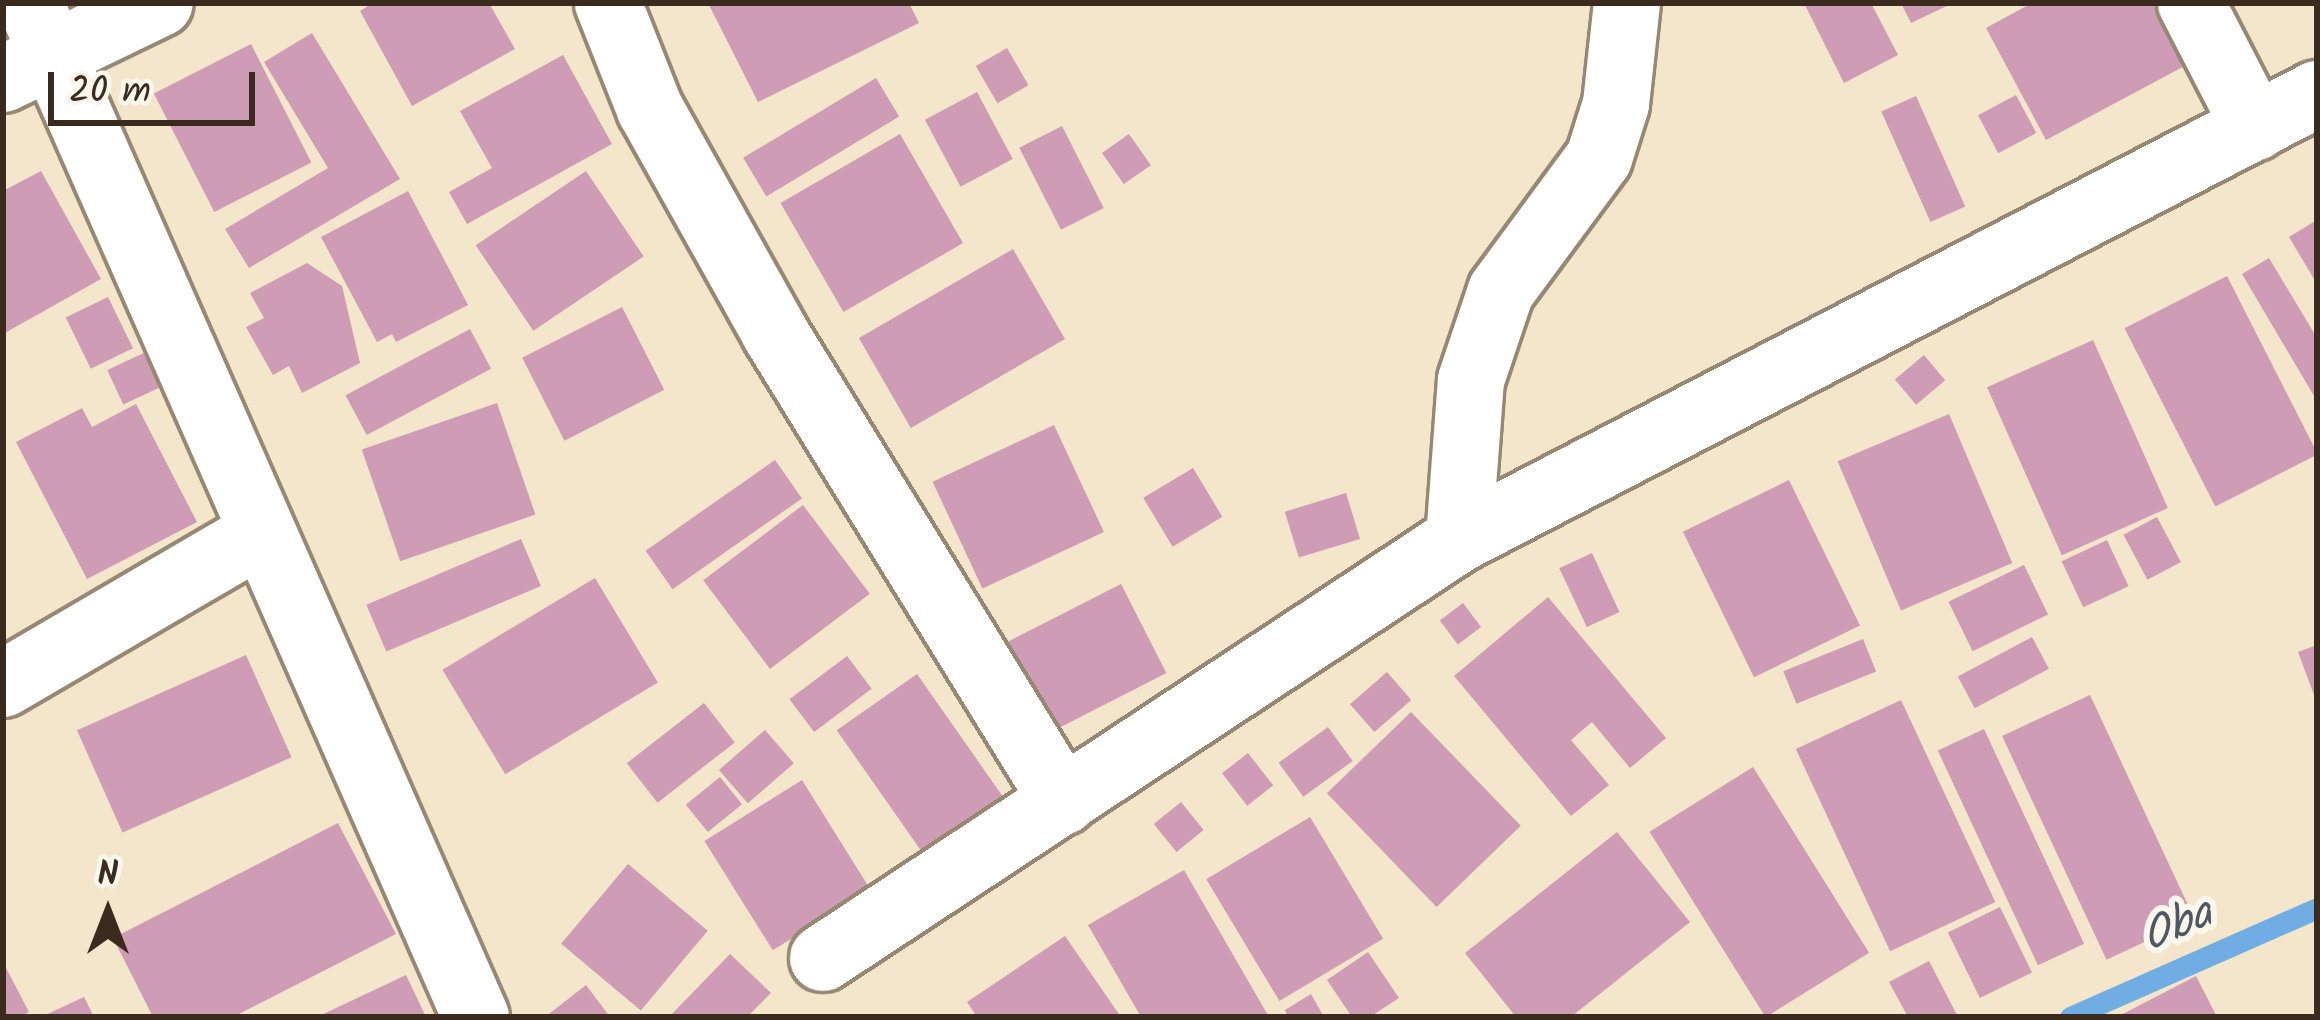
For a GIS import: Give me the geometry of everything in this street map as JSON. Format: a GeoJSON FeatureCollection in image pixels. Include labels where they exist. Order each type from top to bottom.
{"type":"FeatureCollection","features":[{"type":"Feature","properties":{"kind":"street"},"geometry":{"type":"LineString","coordinates":[[160,3],[27,46],[261,533],[476,1017]]}},
{"type":"Feature","properties":{"kind":"street"},"geometry":{"type":"LineString","coordinates":[[608,3],[650,109],[775,333],[1063,801]]}},
{"type":"Feature","properties":{"kind":"street"},"geometry":{"type":"LineString","coordinates":[[1460,539],[1471,380],[1501,291],[1599,158],[1616,104],[1627,3]]}},
{"type":"Feature","properties":{"kind":"street"},"geometry":{"type":"LineString","coordinates":[[2191,3],[2255,127]]}},
{"type":"Feature","properties":{"kind":"street"},"geometry":{"type":"LineString","coordinates":[[823,958],[1460,539],[2317,94]]}},
{"type":"Feature","properties":{"kind":"street"},"geometry":{"type":"LineString","coordinates":[[3,684],[261,533]]}},
{"type":"Feature","properties":{"kind":"building"},"geometry":{"type":"Polygon","coordinates":[[[373,3],[489,3],[515,49],[412,106],[360,11],[373,3]]]}},
{"type":"Feature","properties":{"kind":"building"},"geometry":{"type":"Polygon","coordinates":[[[708,3],[909,3],[919,23],[758,102],[708,3]]]}},
{"type":"Feature","properties":{"kind":"building"},"geometry":{"type":"Polygon","coordinates":[[[1804,3],[1871,3],[1898,55],[1844,83],[1804,3]]]}},
{"type":"Feature","properties":{"kind":"building"},"geometry":{"type":"Polygon","coordinates":[[[1901,3],[1953,3],[1911,23],[1901,3]]]}},
{"type":"Feature","properties":{"kind":"building"},"geometry":{"type":"Polygon","coordinates":[[[2032,3],[2162,3],[2194,61],[2046,140],[1986,28],[2032,3]]]}},
{"type":"Feature","properties":{"kind":"building"},"geometry":{"type":"Polygon","coordinates":[[[312,33],[400,179],[249,268],[225,229],[328,168],[264,62],[312,33]]]}},
{"type":"Feature","properties":{"kind":"building"},"geometry":{"type":"Polygon","coordinates":[[[251,44],[311,163],[214,212],[154,93],[251,44]]]}},
{"type":"Feature","properties":{"kind":"building"},"geometry":{"type":"Polygon","coordinates":[[[1007,48],[1028,85],[997,103],[976,66],[1007,48]]]}},
{"type":"Feature","properties":{"kind":"building"},"geometry":{"type":"Polygon","coordinates":[[[563,55],[612,144],[467,224],[449,192],[492,168],[460,111],[563,55]]]}},
{"type":"Feature","properties":{"kind":"building"},"geometry":{"type":"Polygon","coordinates":[[[876,78],[899,117],[766,196],[743,158],[876,78]]]}},
{"type":"Feature","properties":{"kind":"building"},"geometry":{"type":"Polygon","coordinates":[[[977,92],[1013,159],[961,187],[925,120],[977,92]]]}},
{"type":"Feature","properties":{"kind":"building"},"geometry":{"type":"Polygon","coordinates":[[[2016,95],[2036,133],[1998,153],[1978,115],[2016,95]]]}},
{"type":"Feature","properties":{"kind":"building"},"geometry":{"type":"Polygon","coordinates":[[[1916,96],[1965,207],[1931,222],[1881,111],[1916,96]]]}},
{"type":"Feature","properties":{"kind":"building"},"geometry":{"type":"Polygon","coordinates":[[[1062,126],[1104,208],[1061,230],[1019,148],[1062,126]]]}},
{"type":"Feature","properties":{"kind":"building"},"geometry":{"type":"Polygon","coordinates":[[[900,134],[963,243],[843,312],[780,203],[900,134]]]}},
{"type":"Feature","properties":{"kind":"building"},"geometry":{"type":"Polygon","coordinates":[[[1129,134],[1151,165],[1124,184],[1102,153],[1129,134]]]}},
{"type":"Feature","properties":{"kind":"building"},"geometry":{"type":"Polygon","coordinates":[[[41,171],[101,279],[3,334],[3,191],[41,171]]]}},
{"type":"Feature","properties":{"kind":"building"},"geometry":{"type":"Polygon","coordinates":[[[586,171],[644,256],[533,331],[476,245],[586,171]]]}},
{"type":"Feature","properties":{"kind":"building"},"geometry":{"type":"Polygon","coordinates":[[[408,191],[468,305],[396,342],[392,334],[377,342],[321,237],[408,191]]]}},
{"type":"Feature","properties":{"kind":"building"},"geometry":{"type":"Polygon","coordinates":[[[2317,220],[2317,284],[2289,237],[2317,220]]]}},
{"type":"Feature","properties":{"kind":"building"},"geometry":{"type":"Polygon","coordinates":[[[1013,249],[1065,339],[911,428],[859,338],[1013,249]]]}},
{"type":"Feature","properties":{"kind":"building"},"geometry":{"type":"Polygon","coordinates":[[[2269,258],[2317,338],[2317,401],[2242,274],[2269,258]]]}},
{"type":"Feature","properties":{"kind":"building"},"geometry":{"type":"Polygon","coordinates":[[[307,263],[342,286],[360,363],[302,393],[289,366],[273,375],[246,327],[264,318],[250,293],[307,263]]]}},
{"type":"Feature","properties":{"kind":"building"},"geometry":{"type":"Polygon","coordinates":[[[2227,276],[2317,455],[2215,506],[2125,328],[2227,276]]]}},
{"type":"Feature","properties":{"kind":"building"},"geometry":{"type":"Polygon","coordinates":[[[108,297],[133,348],[91,369],[66,318],[108,297]]]}},
{"type":"Feature","properties":{"kind":"building"},"geometry":{"type":"Polygon","coordinates":[[[622,307],[664,390],[564,441],[522,358],[622,307]]]}},
{"type":"Feature","properties":{"kind":"building"},"geometry":{"type":"Polygon","coordinates":[[[470,329],[491,369],[367,435],[346,395],[470,329]]]}},
{"type":"Feature","properties":{"kind":"building"},"geometry":{"type":"Polygon","coordinates":[[[2093,340],[2168,508],[2062,555],[1987,387],[2093,340]]]}},
{"type":"Feature","properties":{"kind":"building"},"geometry":{"type":"Polygon","coordinates":[[[148,351],[164,385],[123,404],[107,370],[148,351]]]}},
{"type":"Feature","properties":{"kind":"building"},"geometry":{"type":"Polygon","coordinates":[[[1924,355],[1945,380],[1916,405],[1895,379],[1924,355]]]}},
{"type":"Feature","properties":{"kind":"building"},"geometry":{"type":"Polygon","coordinates":[[[497,403],[535,515],[400,561],[362,450],[497,403]]]}},
{"type":"Feature","properties":{"kind":"building"},"geometry":{"type":"Polygon","coordinates":[[[136,404],[197,522],[87,579],[16,442],[82,408],[92,427],[136,404]]]}},
{"type":"Feature","properties":{"kind":"building"},"geometry":{"type":"Polygon","coordinates":[[[1949,414],[2012,563],[1901,610],[1838,461],[1949,414]]]}},
{"type":"Feature","properties":{"kind":"building"},"geometry":{"type":"Polygon","coordinates":[[[1054,425],[1104,532],[982,589],[933,482],[1054,425]]]}},
{"type":"Feature","properties":{"kind":"building"},"geometry":{"type":"Polygon","coordinates":[[[775,460],[802,499],[673,589],[646,551],[775,460]]]}},
{"type":"Feature","properties":{"kind":"building"},"geometry":{"type":"Polygon","coordinates":[[[1193,468],[1222,517],[1173,547],[1143,498],[1193,468]]]}},
{"type":"Feature","properties":{"kind":"building"},"geometry":{"type":"Polygon","coordinates":[[[1789,480],[1860,626],[1754,677],[1683,532],[1789,480]]]}},
{"type":"Feature","properties":{"kind":"building"},"geometry":{"type":"Polygon","coordinates":[[[1346,493],[1360,539],[1299,558],[1285,512],[1346,493]]]}},
{"type":"Feature","properties":{"kind":"building"},"geometry":{"type":"Polygon","coordinates":[[[803,505],[870,594],[770,669],[703,580],[803,505]]]}},
{"type":"Feature","properties":{"kind":"building"},"geometry":{"type":"Polygon","coordinates":[[[2157,517],[2181,562],[2147,580],[2123,535],[2157,517]]]}},
{"type":"Feature","properties":{"kind":"building"},"geometry":{"type":"Polygon","coordinates":[[[521,539],[541,586],[386,652],[366,605],[521,539]]]}},
{"type":"Feature","properties":{"kind":"building"},"geometry":{"type":"Polygon","coordinates":[[[2107,540],[2129,586],[2083,607],[2062,561],[2107,540]]]}},
{"type":"Feature","properties":{"kind":"building"},"geometry":{"type":"Polygon","coordinates":[[[1592,553],[1619,612],[1587,627],[1559,568],[1592,553]]]}},
{"type":"Feature","properties":{"kind":"building"},"geometry":{"type":"Polygon","coordinates":[[[2024,565],[2048,614],[1973,651],[1949,602],[2024,565]]]}},
{"type":"Feature","properties":{"kind":"building"},"geometry":{"type":"Polygon","coordinates":[[[595,578],[658,683],[505,774],[442,670],[595,578]]]}},
{"type":"Feature","properties":{"kind":"building"},"geometry":{"type":"Polygon","coordinates":[[[1121,584],[1166,673],[1051,732],[1006,643],[1121,584]]]}},
{"type":"Feature","properties":{"kind":"building"},"geometry":{"type":"Polygon","coordinates":[[[1548,597],[1666,738],[1630,768],[1592,722],[1571,740],[1609,785],[1571,816],[1454,676],[1548,597]]]}},
{"type":"Feature","properties":{"kind":"building"},"geometry":{"type":"Polygon","coordinates":[[[1463,603],[1481,627],[1458,644],[1440,620],[1463,603]]]}},
{"type":"Feature","properties":{"kind":"building"},"geometry":{"type":"Polygon","coordinates":[[[2032,637],[2049,669],[1975,708],[1958,676],[2032,637]]]}},
{"type":"Feature","properties":{"kind":"building"},"geometry":{"type":"Polygon","coordinates":[[[1863,639],[1876,671],[1796,704],[1783,671],[1863,639]]]}},
{"type":"Feature","properties":{"kind":"building"},"geometry":{"type":"Polygon","coordinates":[[[2317,645],[2317,703],[2298,652],[2317,645]]]}},
{"type":"Feature","properties":{"kind":"building"},"geometry":{"type":"Polygon","coordinates":[[[246,655],[292,757],[123,833],[77,730],[246,655]]]}},
{"type":"Feature","properties":{"kind":"building"},"geometry":{"type":"Polygon","coordinates":[[[847,656],[872,689],[814,732],[789,699],[847,656]]]}},
{"type":"Feature","properties":{"kind":"building"},"geometry":{"type":"Polygon","coordinates":[[[1387,672],[1411,700],[1374,732],[1350,704],[1387,672]]]}},
{"type":"Feature","properties":{"kind":"building"},"geometry":{"type":"Polygon","coordinates":[[[917,674],[1006,801],[926,857],[837,730],[917,674]]]}},
{"type":"Feature","properties":{"kind":"building"},"geometry":{"type":"Polygon","coordinates":[[[2090,695],[2194,919],[2106,960],[2002,736],[2090,695]]]}},
{"type":"Feature","properties":{"kind":"building"},"geometry":{"type":"Polygon","coordinates":[[[1901,700],[1995,902],[1890,951],[1796,749],[1901,700]]]}},
{"type":"Feature","properties":{"kind":"building"},"geometry":{"type":"Polygon","coordinates":[[[704,703],[735,742],[658,803],[627,763],[704,703]]]}},
{"type":"Feature","properties":{"kind":"building"},"geometry":{"type":"Polygon","coordinates":[[[1411,712],[1521,826],[1437,907],[1327,793],[1411,712]]]}},
{"type":"Feature","properties":{"kind":"building"},"geometry":{"type":"Polygon","coordinates":[[[1328,727],[1353,761],[1303,797],[1279,763],[1328,727]]]}},
{"type":"Feature","properties":{"kind":"building"},"geometry":{"type":"Polygon","coordinates":[[[1984,729],[2084,944],[2038,965],[1938,751],[1984,729]]]}},
{"type":"Feature","properties":{"kind":"building"},"geometry":{"type":"Polygon","coordinates":[[[765,730],[794,763],[748,803],[719,770],[765,730]]]}},
{"type":"Feature","properties":{"kind":"building"},"geometry":{"type":"Polygon","coordinates":[[[1248,753],[1273,785],[1247,806],[1222,773],[1248,753]]]}},
{"type":"Feature","properties":{"kind":"building"},"geometry":{"type":"Polygon","coordinates":[[[1753,767],[1869,953],[1765,1017],[1650,832],[1753,767]]]}},
{"type":"Feature","properties":{"kind":"building"},"geometry":{"type":"Polygon","coordinates":[[[720,777],[742,804],[708,832],[686,805],[720,777]]]}},
{"type":"Feature","properties":{"kind":"building"},"geometry":{"type":"Polygon","coordinates":[[[802,780],[870,889],[773,950],[704,841],[802,780]]]}},
{"type":"Feature","properties":{"kind":"building"},"geometry":{"type":"Polygon","coordinates":[[[1181,802],[1204,830],[1176,852],[1154,824],[1181,802]]]}},
{"type":"Feature","properties":{"kind":"building"},"geometry":{"type":"Polygon","coordinates":[[[1310,817],[1383,939],[1279,1001],[1206,879],[1310,817]]]}},
{"type":"Feature","properties":{"kind":"building"},"geometry":{"type":"Polygon","coordinates":[[[338,823],[396,934],[233,1017],[153,1017],[113,938],[338,823]]]}},
{"type":"Feature","properties":{"kind":"building"},"geometry":{"type":"Polygon","coordinates":[[[1617,832],[1690,922],[1571,1017],[1516,1017],[1465,953],[1617,832]]]}},
{"type":"Feature","properties":{"kind":"building"},"geometry":{"type":"Polygon","coordinates":[[[628,864],[708,931],[641,1011],[561,944],[628,864]]]}},
{"type":"Feature","properties":{"kind":"building"},"geometry":{"type":"Polygon","coordinates":[[[1184,870],[1269,1017],[1141,1017],[1088,925],[1184,870]]]}},
{"type":"Feature","properties":{"kind":"building"},"geometry":{"type":"Polygon","coordinates":[[[2000,907],[2032,973],[1980,998],[1948,932],[2000,907]]]}},
{"type":"Feature","properties":{"kind":"building"},"geometry":{"type":"Polygon","coordinates":[[[1065,936],[1121,1017],[977,1017],[967,1002],[1065,936]]]}},
{"type":"Feature","properties":{"kind":"building"},"geometry":{"type":"Polygon","coordinates":[[[1368,952],[1399,998],[1370,1017],[1352,1017],[1327,980],[1368,952]]]}},
{"type":"Feature","properties":{"kind":"building"},"geometry":{"type":"Polygon","coordinates":[[[730,954],[771,993],[747,1017],[669,1017],[730,954]]]}},
{"type":"Feature","properties":{"kind":"building"},"geometry":{"type":"Polygon","coordinates":[[[1929,961],[1958,1017],[1908,1017],[1889,982],[1929,961]]]}},
{"type":"Feature","properties":{"kind":"building"},"geometry":{"type":"Polygon","coordinates":[[[3,962],[29,1012],[19,1017],[3,1017],[3,962]]]}},
{"type":"Feature","properties":{"kind":"building"},"geometry":{"type":"Polygon","coordinates":[[[406,975],[426,1017],[317,1017],[406,975]]]}},
{"type":"Feature","properties":{"kind":"building"},"geometry":{"type":"Polygon","coordinates":[[[2196,976],[2217,1017],[2117,1017],[2196,976]]]}},
{"type":"Feature","properties":{"kind":"building"},"geometry":{"type":"Polygon","coordinates":[[[586,985],[610,1017],[545,1017],[586,985]]]}},
{"type":"Feature","properties":{"kind":"building"},"geometry":{"type":"Polygon","coordinates":[[[1311,994],[1324,1017],[1288,1017],[1285,1010],[1311,994]]]}},
{"type":"Feature","properties":{"kind":"building"},"geometry":{"type":"Polygon","coordinates":[[[84,997],[94,1017],[41,1017],[84,997]]]}},
{"type":"Feature","properties":{"kind":"waterway","name":"Oba"},"geometry":{"type":"LineString","coordinates":[[2070,1017],[2317,908]]}}]}
